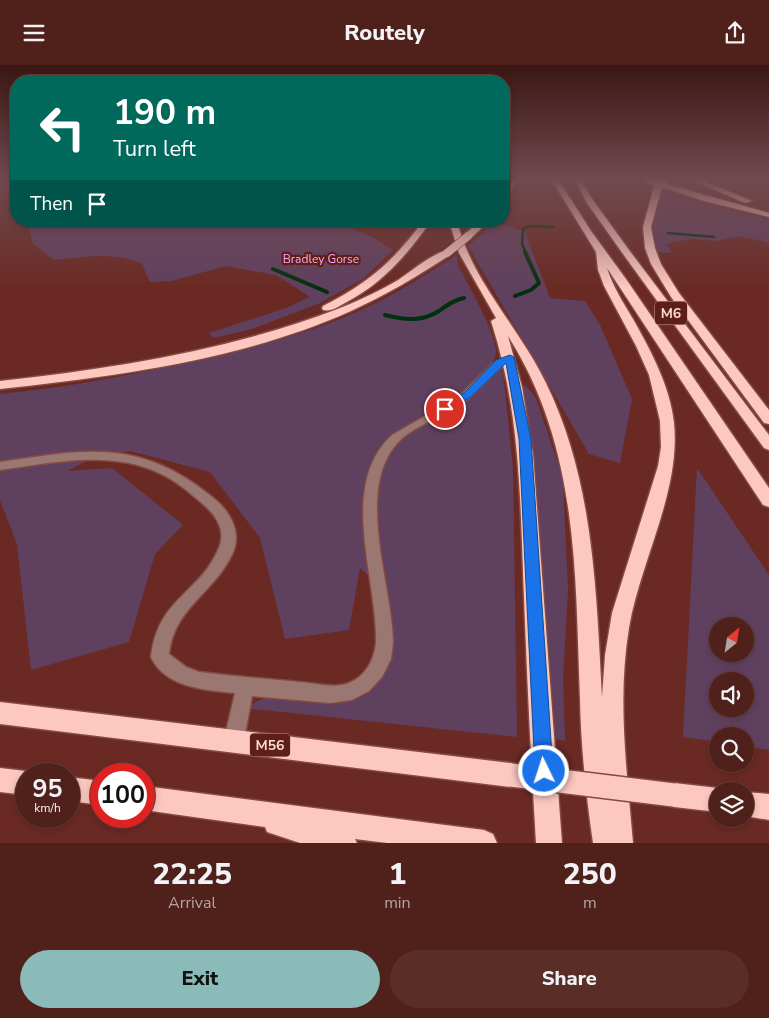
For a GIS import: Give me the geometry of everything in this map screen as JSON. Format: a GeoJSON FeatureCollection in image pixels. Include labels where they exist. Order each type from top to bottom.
{"type":"FeatureCollection","features":[{"type":"Feature","properties":{"kind":"highway","name":"M6"},"geometry":{"type":"LineString","coordinates":[[576,215],[769,501]]}},
{"type":"Feature","properties":{"kind":"highway","name":"M6"},"geometry":{"type":"LineString","coordinates":[[600,215],[769,445]]}},
{"type":"Feature","properties":{"kind":"highway"},"geometry":{"type":"LineString","coordinates":[[649,215],[646,231],[654,258],[676,295],[769,420]]}},
{"type":"Feature","properties":{"kind":"highway"},"geometry":{"type":"LineString","coordinates":[[216,350],[297,321],[355,293],[378,279],[396,262],[422,227]]}},
{"type":"Feature","properties":{"kind":"highway"},"geometry":{"type":"LineString","coordinates":[[455,227],[457,236],[483,286],[527,358],[548,402],[562,438],[576,494],[583,543],[586,589],[590,710],[597,790],[606,843]]}},
{"type":"Feature","properties":{"kind":"highway"},"geometry":{"type":"LineString","coordinates":[[0,385],[119,369],[216,350],[285,332],[364,302],[414,276],[447,253],[478,227]]}},
{"type":"Feature","properties":{"kind":"highway"},"geometry":{"type":"LineString","coordinates":[[600,252],[600,263],[606,281],[656,374],[667,412],[668,439],[665,468],[619,627],[611,721],[620,843]]}},
{"type":"Feature","properties":{"kind":"highway"},"geometry":{"type":"LineString","coordinates":[[483,286],[510,357],[525,439],[536,663],[548,843]]}},
{"type":"Feature","properties":{"kind":"highway","name":"M56"},"geometry":{"type":"LineString","coordinates":[[0,713],[709,799]]}},
{"type":"Feature","properties":{"kind":"highway"},"geometry":{"type":"LineString","coordinates":[[0,780],[15,782]]}},
{"type":"Feature","properties":{"kind":"highway"},"geometry":{"type":"LineString","coordinates":[[155,799],[484,843]]}},
{"type":"Feature","properties":{"kind":"highway"},"geometry":{"type":"LineString","coordinates":[[754,805],[769,807]]}},
{"type":"Feature","properties":{"kind":"highway"},"geometry":{"type":"LineString","coordinates":[[229,809],[344,843]]}},
{"type":"Feature","properties":{"kind":"lane"},"geometry":{"type":"LineString","coordinates":[[0,466],[79,455],[116,455],[148,463],[163,469],[187,483],[218,509],[225,520],[230,535],[220,564],[180,606],[168,623],[160,643],[160,657],[167,665],[194,679],[245,687],[342,694],[358,688],[370,679],[379,667],[383,655],[385,633],[371,532],[372,485],[379,459],[383,451],[397,436],[460,401],[499,362],[510,357]]}},
{"type":"Feature","properties":{"kind":"lane"},"geometry":{"type":"LineString","coordinates":[[234,740],[245,687]]}},
{"type":"Feature","properties":{"kind":"green space"},"geometry":{"type":"Polygon","coordinates":[[[654,215],[751,215],[769,220],[769,243],[738,236],[717,241],[691,239],[666,244],[672,253],[656,252],[652,227],[654,215]]]}},
{"type":"Feature","properties":{"kind":"green space","name":"Bradley Gorse"},"geometry":{"type":"Polygon","coordinates":[[[29,227],[347,227],[370,236],[393,250],[363,279],[320,303],[252,329],[214,338],[209,333],[286,308],[310,297],[276,275],[226,266],[172,281],[150,282],[142,264],[132,260],[121,257],[99,256],[54,260],[33,244],[29,227]]]}},
{"type":"Feature","properties":{"kind":"green space"},"geometry":{"type":"Polygon","coordinates":[[[510,227],[525,232],[550,298],[585,301],[600,325],[632,399],[620,463],[589,454],[468,246],[487,229],[510,227]]]}},
{"type":"Feature","properties":{"kind":"green space"},"geometry":{"type":"Polygon","coordinates":[[[457,255],[457,263],[486,320],[495,343],[495,358],[483,374],[500,368],[503,373],[513,468],[517,737],[244,708],[266,697],[375,685],[384,589],[360,568],[349,630],[285,639],[260,538],[210,472],[130,451],[91,458],[68,471],[112,468],[183,525],[155,554],[129,642],[31,670],[17,544],[0,500],[0,394],[134,374],[288,337],[325,325],[374,304],[457,255]]]}},
{"type":"Feature","properties":{"kind":"green space"},"geometry":{"type":"Polygon","coordinates":[[[523,386],[526,386],[536,398],[563,479],[568,591],[563,678],[565,741],[556,739],[535,482],[523,386]]]}},
{"type":"Feature","properties":{"kind":"green space"},"geometry":{"type":"Polygon","coordinates":[[[697,468],[769,575],[769,750],[754,748],[754,727],[709,727],[709,741],[683,737],[697,468]]]}},
{"type":"Feature","properties":{"kind":"waterway"},"geometry":{"type":"LineString","coordinates":[[526,253],[522,244],[523,229],[529,226],[553,227]]}},
{"type":"Feature","properties":{"kind":"waterway"},"geometry":{"type":"LineString","coordinates":[[668,233],[714,237]]}},
{"type":"Feature","properties":{"kind":"waterway"},"geometry":{"type":"LineString","coordinates":[[515,296],[531,290],[539,283],[525,252]]}},
{"type":"Feature","properties":{"kind":"waterway"},"geometry":{"type":"LineString","coordinates":[[273,269],[327,292]]}},
{"type":"Feature","properties":{"kind":"waterway"},"geometry":{"type":"LineString","coordinates":[[385,315],[406,319],[426,317],[464,298]]}},
{"type":"Feature","properties":{"kind":"route"},"geometry":{"type":"LineString","coordinates":[[445,409],[469,394],[499,362],[510,357],[525,439],[536,663],[544,771]]}}]}
